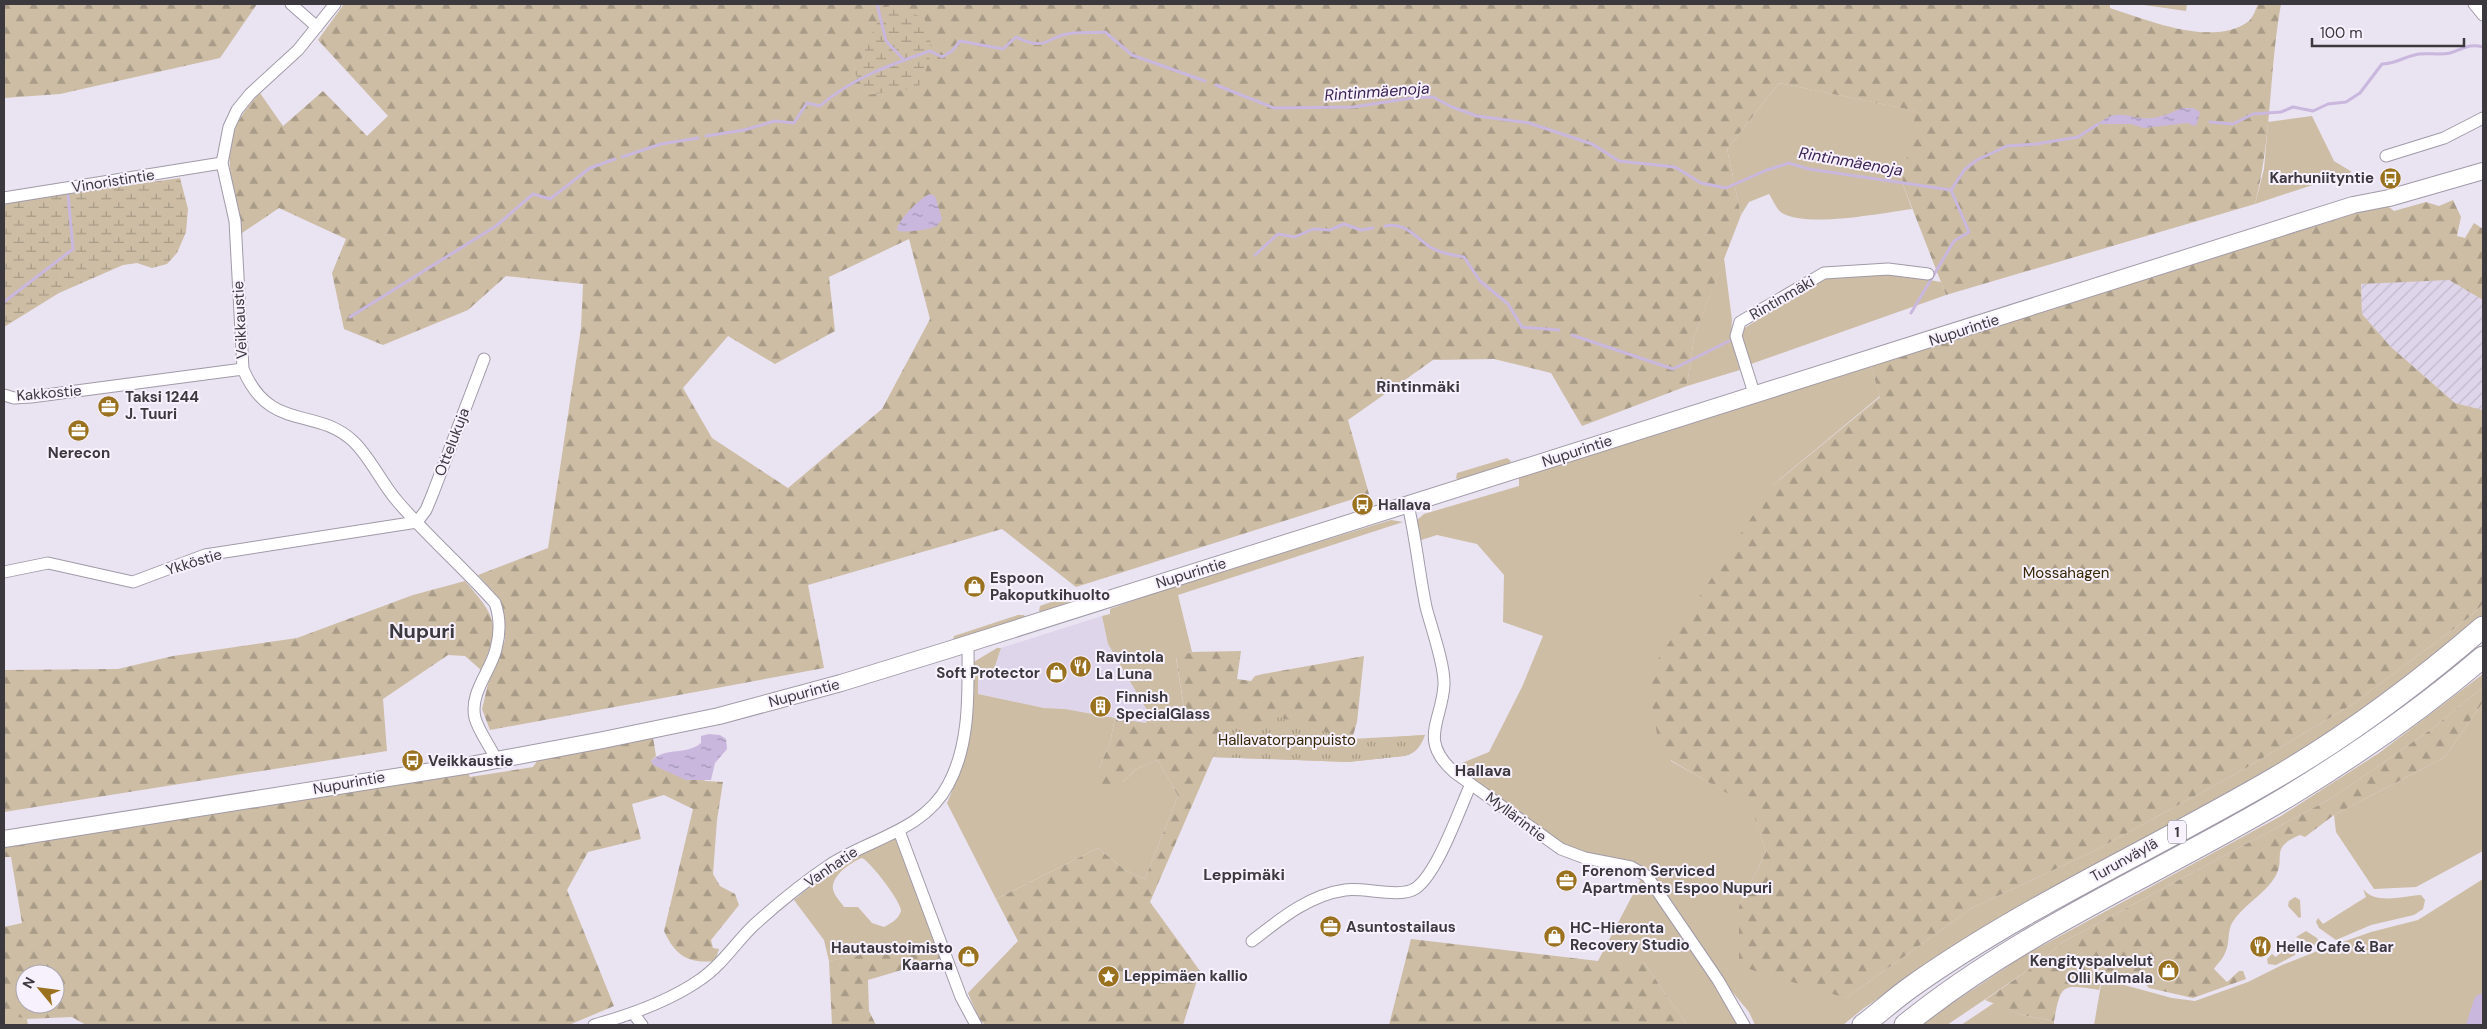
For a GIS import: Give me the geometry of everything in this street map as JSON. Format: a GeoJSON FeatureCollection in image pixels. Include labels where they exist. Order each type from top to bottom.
{"type":"FeatureCollection","features":[{"type":"Feature","properties":{"kind":"highway","name":"Turunväylä"},"geometry":{"type":"LineString","coordinates":[[1864,1025],[1910,988],[2036,908],[2275,778],[2350,731],[2428,674],[2483,628]]}},
{"type":"Feature","properties":{"kind":"highway","name":"Turunväylä"},"geometry":{"type":"LineString","coordinates":[[1905,1025],[1929,1006],[2048,929],[2286,797],[2358,752],[2443,690],[2483,657]]}},
{"type":"Feature","properties":{"kind":"main road","name":"Nupurintie"},"geometry":{"type":"LineString","coordinates":[[2354,205],[2385,190],[2483,161]]}},
{"type":"Feature","properties":{"kind":"main road","name":"Nupurintie"},"geometry":{"type":"LineString","coordinates":[[4,839],[496,759],[719,716],[841,683],[968,644],[1754,393],[1923,343],[2354,205],[2389,198],[2483,171]]}},
{"type":"Feature","properties":{"kind":"street"},"geometry":{"type":"LineString","coordinates":[[291,4],[317,27]]}},
{"type":"Feature","properties":{"kind":"street","name":"Veikkaustie"},"geometry":{"type":"LineString","coordinates":[[334,4],[298,50],[250,94],[237,110],[229,127],[222,163],[235,221],[243,370],[254,392],[262,400],[284,412],[340,432],[352,440],[397,501],[495,603],[498,613],[496,650],[481,683],[476,699],[475,717],[496,759]]}},
{"type":"Feature","properties":{"kind":"street"},"geometry":{"type":"LineString","coordinates":[[2474,4],[2483,15]]}},
{"type":"Feature","properties":{"kind":"street"},"geometry":{"type":"LineString","coordinates":[[2386,156],[2444,138],[2483,118]]}},
{"type":"Feature","properties":{"kind":"street","name":"Vinoristintie"},"geometry":{"type":"LineString","coordinates":[[4,198],[222,163]]}},
{"type":"Feature","properties":{"kind":"street","name":"Rintinmäki"},"geometry":{"type":"LineString","coordinates":[[1754,393],[1736,336],[1740,322],[1824,273],[1888,268],[1928,274]]}},
{"type":"Feature","properties":{"kind":"street","name":"Ottelukuja"},"geometry":{"type":"LineString","coordinates":[[417,522],[426,510],[434,493],[484,359]]}},
{"type":"Feature","properties":{"kind":"street","name":"Kakkostie"},"geometry":{"type":"LineString","coordinates":[[4,395],[14,398],[31,397],[243,370]]}},
{"type":"Feature","properties":{"kind":"street","name":"Myllärintie"},"geometry":{"type":"LineString","coordinates":[[1408,505],[1426,605],[1444,684],[1433,731],[1439,753],[1449,768],[1561,849],[1585,858],[1631,868],[1646,876],[1718,980],[1744,1025]]}},
{"type":"Feature","properties":{"kind":"street","name":"Ykköstie"},"geometry":{"type":"LineString","coordinates":[[4,572],[48,563],[133,582],[206,555],[417,522]]}},
{"type":"Feature","properties":{"kind":"street","name":"Vanhatie"},"geometry":{"type":"LineString","coordinates":[[594,1025],[672,996],[701,980],[754,925],[827,866],[872,842],[899,831],[928,811],[948,785],[958,761],[968,693],[968,644]]}},
{"type":"Feature","properties":{"kind":"street"},"geometry":{"type":"LineString","coordinates":[[1252,941],[1284,916],[1310,901],[1331,894],[1363,889],[1399,893],[1416,888],[1436,862],[1471,784]]}},
{"type":"Feature","properties":{"kind":"street"},"geometry":{"type":"LineString","coordinates":[[899,831],[961,997],[976,1025]]}},
{"type":"Feature","properties":{"kind":"street"},"geometry":{"type":"LineString","coordinates":[[633,1012],[642,1025]]}},
{"type":"Feature","properties":{"kind":"shaded area"},"geometry":{"type":"Polygon","coordinates":[[[2405,280],[2449,280],[2483,300],[2483,410],[2455,403],[2391,347],[2362,314],[2361,284],[2405,280]]]}},
{"type":"Feature","properties":{"kind":"shaded area"},"geometry":{"type":"Polygon","coordinates":[[[1102,616],[1108,644],[1148,712],[1146,723],[1065,709],[1044,708],[978,694],[978,679],[993,672],[1001,648],[1102,616]]]}},
{"type":"Feature","properties":{"kind":"green space"},"geometry":{"type":"Polygon","coordinates":[[[4,4],[257,4],[220,58],[60,94],[4,98],[4,4]]]}},
{"type":"Feature","properties":{"kind":"green space"},"geometry":{"type":"Polygon","coordinates":[[[344,4],[2110,4],[2110,8],[2161,25],[2199,32],[2218,32],[2234,29],[2249,21],[2258,4],[2281,4],[2274,54],[2265,155],[2255,204],[1946,295],[1902,182],[1916,111],[1779,83],[1727,149],[1741,215],[1694,337],[1687,386],[1582,426],[1551,373],[1494,359],[1433,360],[1348,420],[1369,494],[1076,587],[1002,529],[808,585],[824,668],[490,730],[482,709],[488,684],[505,640],[504,614],[499,598],[478,575],[548,548],[581,328],[583,284],[506,276],[468,310],[383,345],[344,329],[332,273],[346,239],[279,208],[242,233],[231,176],[231,143],[236,127],[246,110],[260,93],[283,126],[323,91],[367,136],[388,116],[318,40],[344,4]],[[909,239],[829,277],[835,331],[775,364],[728,336],[683,388],[712,438],[788,488],[882,409],[930,319],[909,239]]]}},
{"type":"Feature","properties":{"kind":"green space"},"geometry":{"type":"Polygon","coordinates":[[[2137,4],[2187,4],[2186,11],[2137,4]]]}},
{"type":"Feature","properties":{"kind":"green space"},"geometry":{"type":"Polygon","coordinates":[[[895,6],[924,18],[931,46],[929,61],[918,88],[867,95],[855,73],[878,20],[880,7],[895,6]]]}},
{"type":"Feature","properties":{"kind":"green space"},"geometry":{"type":"Polygon","coordinates":[[[1779,83],[1917,111],[1902,182],[1912,209],[1846,218],[1809,219],[1794,217],[1780,212],[1769,194],[1749,202],[1741,215],[1727,149],[1779,83]]]}},
{"type":"Feature","properties":{"kind":"green space"},"geometry":{"type":"Polygon","coordinates":[[[2312,116],[2334,161],[2352,172],[2255,204],[2264,169],[2268,122],[2312,116]]]}},
{"type":"Feature","properties":{"kind":"green space"},"geometry":{"type":"Polygon","coordinates":[[[180,178],[188,209],[186,232],[177,253],[167,264],[152,268],[137,263],[123,265],[59,293],[4,327],[4,203],[180,178]]]}},
{"type":"Feature","properties":{"kind":"green space","name":"Mossahagen"},"geometry":{"type":"Polygon","coordinates":[[[2453,200],[2461,217],[2457,236],[2465,238],[2474,223],[2483,229],[2483,300],[2449,280],[2361,284],[2362,314],[2391,347],[2455,403],[2483,410],[2483,604],[2472,615],[2353,704],[2246,768],[2096,850],[1972,908],[1846,998],[1739,966],[1739,906],[1766,852],[1751,807],[1672,761],[1658,739],[1647,676],[1773,485],[1880,397],[1871,366],[2385,204],[2394,211],[2426,202],[2439,206],[2453,200]]]}},
{"type":"Feature","properties":{"kind":"green space"},"geometry":{"type":"Polygon","coordinates":[[[1724,258],[1732,320],[1731,335],[1740,370],[1687,386],[1694,337],[1724,258]]]}},
{"type":"Feature","properties":{"kind":"green space"},"geometry":{"type":"Polygon","coordinates":[[[1890,273],[1941,282],[1946,295],[1751,364],[1742,344],[1743,329],[1826,277],[1890,273]]]}},
{"type":"Feature","properties":{"kind":"green space"},"geometry":{"type":"Polygon","coordinates":[[[1871,366],[1880,396],[1773,485],[1671,761],[1751,806],[1766,852],[1739,906],[1846,998],[1972,908],[2096,850],[2246,768],[2353,704],[2472,615],[2483,604],[2483,615],[2458,638],[2330,733],[2255,781],[1998,918],[1864,1008],[1843,1025],[1755,1025],[1749,1012],[1729,988],[1659,882],[1637,869],[1563,846],[1458,772],[1462,763],[1489,752],[1522,687],[1543,636],[1503,622],[1504,575],[1477,544],[1437,535],[1418,541],[1417,520],[1424,514],[1519,486],[1519,477],[1871,366]]]}},
{"type":"Feature","properties":{"kind":"green space"},"geometry":{"type":"Polygon","coordinates":[[[1507,458],[1511,461],[1509,466],[1459,480],[1456,478],[1457,473],[1507,458]]]}},
{"type":"Feature","properties":{"kind":"green space"},"geometry":{"type":"Polygon","coordinates":[[[1391,520],[1403,522],[1178,595],[1192,652],[1176,658],[1186,721],[1146,723],[1148,712],[1108,644],[1102,616],[1110,614],[1110,609],[1174,586],[1391,520]]]}},
{"type":"Feature","properties":{"kind":"green space"},"geometry":{"type":"Polygon","coordinates":[[[465,581],[484,604],[493,622],[491,642],[481,670],[465,656],[448,655],[383,699],[387,751],[4,812],[4,670],[118,669],[173,656],[297,638],[413,595],[465,581]]]}},
{"type":"Feature","properties":{"kind":"green space"},"geometry":{"type":"Polygon","coordinates":[[[1071,595],[1073,598],[1071,601],[1043,613],[1039,611],[1040,606],[1071,595]]]}},
{"type":"Feature","properties":{"kind":"green space"},"geometry":{"type":"Polygon","coordinates":[[[1018,615],[1024,615],[1026,618],[953,640],[954,636],[1018,615]]]}},
{"type":"Feature","properties":{"kind":"green space"},"geometry":{"type":"Polygon","coordinates":[[[997,648],[1001,648],[993,672],[978,679],[978,694],[1044,708],[1065,709],[1115,718],[1110,743],[1099,768],[1123,782],[1136,769],[1158,760],[1178,796],[1145,879],[1125,870],[1098,848],[996,899],[947,803],[964,752],[969,717],[972,663],[997,648]]]}},
{"type":"Feature","properties":{"kind":"green space"},"geometry":{"type":"Polygon","coordinates":[[[1241,651],[1237,679],[1251,681],[1255,676],[1263,674],[1364,656],[1357,722],[1352,739],[1425,735],[1418,748],[1408,755],[1348,762],[1213,757],[1150,902],[1200,971],[1183,1025],[985,1025],[979,1019],[968,993],[1018,941],[996,899],[1098,848],[1125,870],[1145,879],[1178,796],[1158,760],[1136,769],[1123,782],[1102,787],[1099,768],[1110,743],[1115,718],[1146,723],[1186,720],[1176,657],[1192,652],[1241,651]]]}},
{"type":"Feature","properties":{"kind":"green space"},"geometry":{"type":"Polygon","coordinates":[[[2483,674],[2483,687],[2433,728],[2332,798],[2063,942],[2036,965],[1947,1025],[1919,1025],[2025,955],[2281,816],[2379,753],[2483,674]]]}},
{"type":"Feature","properties":{"kind":"green space"},"geometry":{"type":"Polygon","coordinates":[[[2483,687],[2483,702],[2445,757],[2334,815],[2305,837],[2300,835],[2284,844],[2281,849],[2275,877],[2232,923],[2227,949],[2214,969],[2227,982],[2239,971],[2243,971],[2246,979],[2193,998],[2149,988],[2141,979],[2132,974],[2124,975],[2120,984],[2102,979],[2099,990],[2077,987],[2065,989],[2061,993],[2054,1021],[2022,1015],[1985,1000],[2036,965],[2063,942],[2332,798],[2433,728],[2483,687]]]}},
{"type":"Feature","properties":{"kind":"green space"},"geometry":{"type":"Polygon","coordinates":[[[2483,702],[2483,851],[2416,887],[2374,889],[2336,832],[2334,815],[2445,757],[2483,702]]]}},
{"type":"Feature","properties":{"kind":"green space","name":"Hallavatorpanpuisto"},"geometry":{"type":"Polygon","coordinates":[[[1273,715],[1351,740],[1425,735],[1418,748],[1408,755],[1348,762],[1213,757],[1234,722],[1275,724],[1273,715]]]}},
{"type":"Feature","properties":{"kind":"green space"},"geometry":{"type":"Polygon","coordinates":[[[653,737],[656,756],[651,761],[706,781],[723,782],[717,820],[713,874],[720,886],[735,894],[739,905],[711,940],[713,948],[719,949],[715,961],[697,961],[684,956],[673,946],[664,931],[693,809],[664,795],[632,804],[641,839],[588,852],[567,890],[614,1006],[569,1025],[86,1025],[72,1017],[27,1019],[4,1014],[4,927],[22,923],[11,857],[4,857],[4,847],[468,773],[470,777],[533,767],[537,761],[653,737]]]}},
{"type":"Feature","properties":{"kind":"green space"},"geometry":{"type":"Polygon","coordinates":[[[895,839],[900,842],[936,940],[829,961],[824,940],[794,900],[841,863],[867,848],[895,839]],[[862,858],[843,870],[835,879],[833,889],[844,907],[858,907],[872,923],[884,927],[898,916],[901,911],[900,907],[885,883],[862,858]]]}},
{"type":"Feature","properties":{"kind":"green space"},"geometry":{"type":"Polygon","coordinates":[[[1641,879],[1654,890],[1738,1025],[1687,1025],[1643,961],[1598,961],[1641,879]]]}},
{"type":"Feature","properties":{"kind":"green space"},"geometry":{"type":"Polygon","coordinates":[[[2483,879],[2483,1025],[2094,1025],[2102,979],[2172,998],[2195,1001],[2248,982],[2282,965],[2320,950],[2371,932],[2418,920],[2483,879]]]}},
{"type":"Feature","properties":{"kind":"green space"},"geometry":{"type":"Polygon","coordinates":[[[2363,889],[2368,894],[2382,898],[2421,895],[2425,900],[2423,909],[2414,915],[2371,925],[2336,940],[2319,928],[2316,922],[2318,918],[2323,924],[2366,897],[2363,889]]]}},
{"type":"Feature","properties":{"kind":"green space"},"geometry":{"type":"Polygon","coordinates":[[[2295,897],[2300,900],[2301,917],[2299,918],[2288,906],[2289,901],[2295,897]]]}},
{"type":"Feature","properties":{"kind":"green space"},"geometry":{"type":"Polygon","coordinates":[[[2306,931],[2317,938],[2320,944],[2317,946],[2296,937],[2306,931]]]}},
{"type":"Feature","properties":{"kind":"green space"},"geometry":{"type":"Polygon","coordinates":[[[1411,939],[1598,961],[1643,961],[1687,1025],[1389,1025],[1411,939]]]}},
{"type":"Feature","properties":{"kind":"green space"},"geometry":{"type":"Polygon","coordinates":[[[936,940],[942,958],[868,980],[869,1011],[876,1025],[832,1025],[829,961],[936,940]]]}},
{"type":"Feature","properties":{"kind":"green space"},"geometry":{"type":"Polygon","coordinates":[[[2293,941],[2297,945],[2295,955],[2276,965],[2268,964],[2267,959],[2272,954],[2276,957],[2293,941]]]}},
{"type":"Feature","properties":{"kind":"green space"},"geometry":{"type":"Polygon","coordinates":[[[1994,1003],[2022,1015],[2054,1021],[2054,1025],[1961,1025],[1994,1003]]]}},
{"type":"Feature","properties":{"kind":"green space"},"geometry":{"type":"Polygon","coordinates":[[[4,1013],[27,1019],[28,1025],[4,1025],[4,1013]]]}},
{"type":"Feature","properties":{"kind":"water"},"geometry":{"type":"Polygon","coordinates":[[[2182,108],[2193,108],[2200,112],[2195,126],[2187,123],[2144,128],[2131,124],[2098,124],[2112,116],[2124,115],[2151,118],[2182,108]]]}},
{"type":"Feature","properties":{"kind":"water"},"geometry":{"type":"Polygon","coordinates":[[[930,194],[935,196],[942,219],[937,226],[924,230],[897,230],[901,221],[910,210],[930,194]]]}},
{"type":"Feature","properties":{"kind":"water"},"geometry":{"type":"Polygon","coordinates":[[[709,734],[720,735],[726,739],[727,749],[715,763],[711,780],[686,780],[653,765],[651,761],[657,756],[695,747],[701,743],[701,736],[709,734]]]}},
{"type":"Feature","properties":{"kind":"waterway"},"geometry":{"type":"LineString","coordinates":[[877,4],[886,41],[904,60]]}},
{"type":"Feature","properties":{"kind":"waterway","name":"Rintinmäenoja"},"geometry":{"type":"LineString","coordinates":[[706,136],[744,130],[775,121],[794,123],[807,103],[820,106],[858,80],[886,67],[930,51],[942,57],[952,51],[960,41],[1003,49],[1016,37],[1027,42],[1042,43],[1065,34],[1105,32],[1132,55],[1205,81]]}},
{"type":"Feature","properties":{"kind":"waterway","name":"Rintinmäenoja"},"geometry":{"type":"LineString","coordinates":[[2210,122],[2233,124],[2253,114],[2281,112],[2293,107],[2313,111],[2328,104],[2346,102],[2360,93],[2382,64],[2392,63],[2419,54],[2446,54],[2470,46],[2483,47]]}},
{"type":"Feature","properties":{"kind":"waterway","name":"Rintinmäenoja"},"geometry":{"type":"LineString","coordinates":[[1216,85],[1274,108],[1353,107],[1412,98],[1433,97],[1452,107],[1477,116],[1529,123],[1592,144],[1619,161],[1675,167],[1701,183],[1726,188],[1767,170],[1789,163],[1809,169],[1951,190]]}},
{"type":"Feature","properties":{"kind":"waterway","name":"Rintinmäenoja"},"geometry":{"type":"LineString","coordinates":[[1951,190],[1965,169],[1977,160],[2007,146],[2036,144],[2078,137],[2098,124]]}},
{"type":"Feature","properties":{"kind":"waterway"},"geometry":{"type":"LineString","coordinates":[[622,157],[661,144],[698,138]]}},
{"type":"Feature","properties":{"kind":"waterway"},"geometry":{"type":"LineString","coordinates":[[350,317],[496,226],[533,194],[550,199],[590,168],[615,159]]}},
{"type":"Feature","properties":{"kind":"waterway"},"geometry":{"type":"LineString","coordinates":[[1911,313],[1954,241],[1969,232],[1951,190]]}},
{"type":"Feature","properties":{"kind":"waterway"},"geometry":{"type":"LineString","coordinates":[[4,302],[73,249],[68,194]]}},
{"type":"Feature","properties":{"kind":"waterway"},"geometry":{"type":"LineString","coordinates":[[1255,255],[1278,234],[1295,237],[1313,229],[1330,230],[1344,224],[1361,230],[1373,228]]}},
{"type":"Feature","properties":{"kind":"waterway"},"geometry":{"type":"LineString","coordinates":[[1385,226],[1392,225],[1405,228],[1434,249],[1446,254],[1464,257],[1480,281],[1508,304],[1522,327],[1559,330]]}},
{"type":"Feature","properties":{"kind":"waterway"},"geometry":{"type":"LineString","coordinates":[[1572,335],[1673,369],[1729,341]]}},
{"type":"Feature","properties":{"kind":"waterway"},"geometry":{"type":"LineString","coordinates":[[2476,1025],[2483,1003]]}},
{"type":"Feature","properties":{"kind":"place","name":"Karhuniityntie"},"geometry":{"type":"Point","coordinates":[2390,178]}},
{"type":"Feature","properties":{"kind":"place","name":"Taksi 1244 J. Tuuri"},"geometry":{"type":"Point","coordinates":[109,406]}},
{"type":"Feature","properties":{"kind":"place","name":"Nerecon"},"geometry":{"type":"Point","coordinates":[79,430]}},
{"type":"Feature","properties":{"kind":"place","name":"Hallava"},"geometry":{"type":"Point","coordinates":[1362,505]}},
{"type":"Feature","properties":{"kind":"place","name":"Espoon Pakoputkihuolto"},"geometry":{"type":"Point","coordinates":[974,587]}},
{"type":"Feature","properties":{"kind":"place","name":"Ravintola La Luna"},"geometry":{"type":"Point","coordinates":[1080,666]}},
{"type":"Feature","properties":{"kind":"place","name":"Soft Protector"},"geometry":{"type":"Point","coordinates":[1056,673]}},
{"type":"Feature","properties":{"kind":"place","name":"Finnish SpecialGlass"},"geometry":{"type":"Point","coordinates":[1100,706]}},
{"type":"Feature","properties":{"kind":"place","name":"Veikkaustie"},"geometry":{"type":"Point","coordinates":[412,761]}},
{"type":"Feature","properties":{"kind":"place","name":"Forenom Serviced Apartments Espoo Nupuri"},"geometry":{"type":"Point","coordinates":[1566,880]}},
{"type":"Feature","properties":{"kind":"place","name":"Asuntostailaus"},"geometry":{"type":"Point","coordinates":[1330,927]}},
{"type":"Feature","properties":{"kind":"place","name":"HC-Hieronta Recovery Studio"},"geometry":{"type":"Point","coordinates":[1554,937]}},
{"type":"Feature","properties":{"kind":"place","name":"Helle Cafe & Bar"},"geometry":{"type":"Point","coordinates":[2260,947]}},
{"type":"Feature","properties":{"kind":"place","name":"Hautaustoimisto Kaarna"},"geometry":{"type":"Point","coordinates":[969,957]}},
{"type":"Feature","properties":{"kind":"place","name":"Kengityspalvelut Olli Kulmala"},"geometry":{"type":"Point","coordinates":[2169,970]}},
{"type":"Feature","properties":{"kind":"place","name":"Leppimäen kallio"},"geometry":{"type":"Point","coordinates":[1108,976]}},
{"type":"Feature","properties":{"kind":"district","name":"Rintinmäki"},"geometry":{"type":"Point","coordinates":[1418,386]}},
{"type":"Feature","properties":{"kind":"district","name":"Nupuri"},"geometry":{"type":"Point","coordinates":[422,631]}},
{"type":"Feature","properties":{"kind":"district","name":"Hallava"},"geometry":{"type":"Point","coordinates":[1483,770]}},
{"type":"Feature","properties":{"kind":"district","name":"Leppimäki"},"geometry":{"type":"Point","coordinates":[1244,874]}}]}
